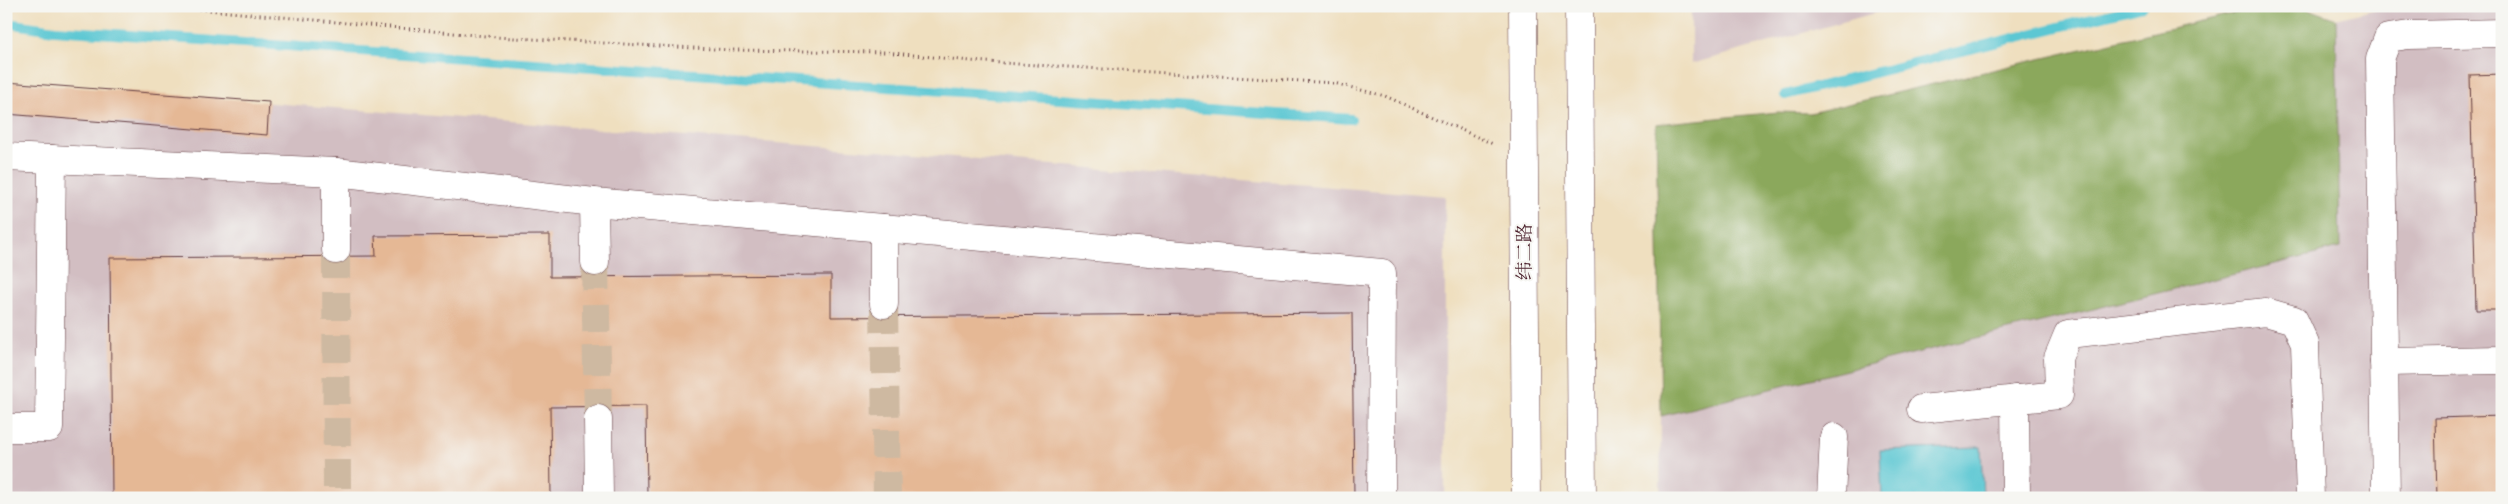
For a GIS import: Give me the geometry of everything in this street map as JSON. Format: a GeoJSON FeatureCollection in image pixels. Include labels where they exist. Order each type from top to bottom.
{"type":"FeatureCollection","features":[{"type":"Feature","properties":{"kind":"street","name":"纬二路"},"geometry":{"type":"LineString","coordinates":[[1523,6],[1526,498]]}},
{"type":"Feature","properties":{"kind":"street"},"geometry":{"type":"LineString","coordinates":[[1579,6],[1582,498]]}},
{"type":"Feature","properties":{"kind":"street"},"geometry":{"type":"LineString","coordinates":[[2386,498],[2380,59],[2388,38],[2409,35],[2502,33]]}},
{"type":"Feature","properties":{"kind":"street"},"geometry":{"type":"LineString","coordinates":[[6,157],[336,172],[594,202],[1382,273],[1381,498]]}},
{"type":"Feature","properties":{"kind":"street"},"geometry":{"type":"LineString","coordinates":[[6,428],[49,428],[52,159]]}},
{"type":"Feature","properties":{"kind":"street"},"geometry":{"type":"LineString","coordinates":[[336,172],[336,250]]}},
{"type":"Feature","properties":{"kind":"street"},"geometry":{"type":"LineString","coordinates":[[594,202],[595,262]]}},
{"type":"Feature","properties":{"kind":"street"},"geometry":{"type":"LineString","coordinates":[[884,228],[884,304]]}},
{"type":"Feature","properties":{"kind":"street"},"geometry":{"type":"LineString","coordinates":[[1921,409],[2059,395],[2058,358],[2068,334],[2266,312],[2294,320],[2305,344],[2310,498]]}},
{"type":"Feature","properties":{"kind":"street"},"geometry":{"type":"LineString","coordinates":[[2384,362],[2502,360]]}},
{"type":"Feature","properties":{"kind":"street"},"geometry":{"type":"LineString","coordinates":[[2015,399],[2016,498]]}},
{"type":"Feature","properties":{"kind":"street"},"geometry":{"type":"LineString","coordinates":[[598,418],[599,498]]}},
{"type":"Feature","properties":{"kind":"street"},"geometry":{"type":"LineString","coordinates":[[1831,498],[1834,437]]}},
{"type":"Feature","properties":{"kind":"path"},"geometry":{"type":"LineString","coordinates":[[165,6],[496,36],[731,50],[885,52],[970,61],[1334,83],[1385,96],[1455,130],[1524,157]]}},
{"type":"Feature","properties":{"kind":"shaded area"},"geometry":{"type":"Polygon","coordinates":[[[1691,6],[1900,6],[1691,64],[1691,6]]]}},
{"type":"Feature","properties":{"kind":"shaded area"},"geometry":{"type":"Polygon","coordinates":[[[2388,6],[2502,6],[2502,498],[1660,498],[1661,416],[2340,248],[2336,19],[2388,6]]]}},
{"type":"Feature","properties":{"kind":"shaded area"},"geometry":{"type":"Polygon","coordinates":[[[6,82],[1445,196],[1445,498],[6,498],[6,82]]]}},
{"type":"Feature","properties":{"kind":"green space"},"geometry":{"type":"Polygon","coordinates":[[[2265,6],[2301,6],[2336,19],[2340,248],[1661,416],[1656,124],[1778,112],[1810,113],[2265,6]]]}},
{"type":"Feature","properties":{"kind":"water"},"geometry":{"type":"Polygon","coordinates":[[[1981,447],[1983,498],[1882,498],[1880,450],[1981,447]]]}},
{"type":"Feature","properties":{"kind":"building"},"geometry":{"type":"Polygon","coordinates":[[[2502,74],[2502,310],[2476,310],[2470,75],[2502,74]]]}},
{"type":"Feature","properties":{"kind":"building"},"geometry":{"type":"Polygon","coordinates":[[[6,82],[269,102],[267,135],[6,114],[6,82]]]}},
{"type":"Feature","properties":{"kind":"building"},"geometry":{"type":"Polygon","coordinates":[[[550,235],[550,277],[831,275],[831,317],[1352,313],[1354,498],[647,498],[646,406],[550,407],[551,498],[112,498],[110,258],[376,256],[375,236],[550,235]]]}},
{"type":"Feature","properties":{"kind":"building"},"geometry":{"type":"Polygon","coordinates":[[[2502,416],[2502,498],[2437,498],[2435,418],[2502,416]]]}},
{"type":"Feature","properties":{"kind":"waterway"},"geometry":{"type":"LineString","coordinates":[[1785,95],[2143,6]]}},
{"type":"Feature","properties":{"kind":"waterway"},"geometry":{"type":"LineString","coordinates":[[6,23],[55,30],[1351,119]]}},
{"type":"Feature","properties":{"kind":"tunnel"},"geometry":{"type":"LineString","coordinates":[[336,250],[337,498]]}},
{"type":"Feature","properties":{"kind":"tunnel"},"geometry":{"type":"LineString","coordinates":[[595,262],[598,419]]}},
{"type":"Feature","properties":{"kind":"tunnel"},"geometry":{"type":"LineString","coordinates":[[884,304],[887,498]]}}]}
